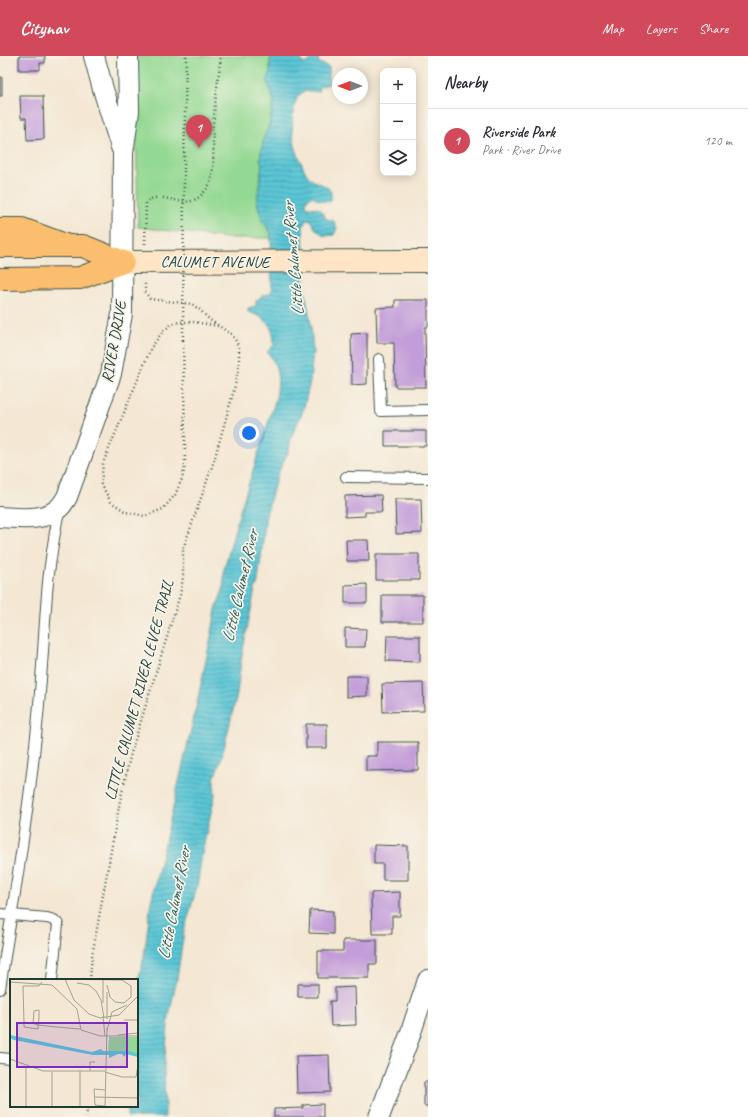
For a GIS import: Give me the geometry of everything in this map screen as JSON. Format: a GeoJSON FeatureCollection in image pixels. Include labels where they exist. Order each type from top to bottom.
{"type":"FeatureCollection","features":[{"type":"Feature","properties":{"kind":"main road"},"geometry":{"type":"LineString","coordinates":[[0,228],[22,229],[68,246]]}},
{"type":"Feature","properties":{"kind":"main road","name":"CALUMET AVENUE"},"geometry":{"type":"LineString","coordinates":[[0,246],[83,246],[123,262]]}},
{"type":"Feature","properties":{"kind":"main road","name":"CALUMET AVENUE"},"geometry":{"type":"LineString","coordinates":[[0,279],[80,278],[123,262],[428,261]]}},
{"type":"Feature","properties":{"kind":"street","name":"RIVER DRIVE"},"geometry":{"type":"LineString","coordinates":[[94,56],[102,89],[123,153]]}},
{"type":"Feature","properties":{"kind":"street","name":"RIVER DRIVE"},"geometry":{"type":"LineString","coordinates":[[60,508],[67,497],[111,374],[122,314],[123,153],[129,111],[128,56]]}},
{"type":"Feature","properties":{"kind":"street"},"geometry":{"type":"LineString","coordinates":[[0,518],[32,518],[48,515],[60,508]]}},
{"type":"Feature","properties":{"kind":"street"},"geometry":{"type":"LineString","coordinates":[[379,1117],[419,1035],[428,980]]}},
{"type":"Feature","properties":{"kind":"lane"},"geometry":{"type":"LineString","coordinates":[[379,359],[380,411],[428,410]]}},
{"type":"Feature","properties":{"kind":"lane"},"geometry":{"type":"LineString","coordinates":[[346,477],[428,478]]}},
{"type":"Feature","properties":{"kind":"lane"},"geometry":{"type":"LineString","coordinates":[[0,989],[2,963],[25,826],[35,745],[47,593],[53,544],[60,508]]}},
{"type":"Feature","properties":{"kind":"lane"},"geometry":{"type":"LineString","coordinates":[[0,914],[47,918],[54,920],[58,924],[52,979]]}},
{"type":"Feature","properties":{"kind":"lane"},"geometry":{"type":"LineString","coordinates":[[0,1058],[10,1059]]}},
{"type":"Feature","properties":{"kind":"path","name":"LITTLE CALUMET RIVER LEVEE TRAIL"},"geometry":{"type":"LineString","coordinates":[[186,56],[184,169],[183,340],[185,466],[182,479],[175,495],[163,509],[145,516],[126,512],[110,502],[101,484],[103,463],[151,348],[163,331],[172,324],[179,322],[194,322],[218,326]]}},
{"type":"Feature","properties":{"kind":"path"},"geometry":{"type":"LineString","coordinates":[[145,223],[146,202],[151,199],[160,198],[187,201],[196,200],[210,184],[216,91],[221,56]]}},
{"type":"Feature","properties":{"kind":"path","name":"LITTLE CALUMET RIVER LEVEE TRAIL"},"geometry":{"type":"LineString","coordinates":[[90,979],[92,956],[120,801],[130,760],[180,595],[183,578],[184,549],[213,464],[236,384],[239,365],[239,347],[236,341],[231,334],[210,320],[200,310],[192,304],[150,298],[144,292]]}},
{"type":"Feature","properties":{"kind":"path"},"geometry":{"type":"LineString","coordinates":[[86,1117],[88,1107]]}},
{"type":"Feature","properties":{"kind":"green space"},"geometry":{"type":"Polygon","coordinates":[[[135,56],[271,56],[268,81],[274,101],[260,158],[262,164],[257,202],[262,220],[271,233],[271,238],[226,238],[138,227],[135,56]]]}},
{"type":"Feature","properties":{"kind":"water","name":"Little Calumet River"},"geometry":{"type":"Polygon","coordinates":[[[271,56],[302,56],[301,60],[303,64],[318,57],[319,63],[329,67],[329,84],[319,87],[318,92],[303,92],[296,100],[292,129],[296,149],[306,173],[312,180],[328,188],[331,193],[330,202],[319,200],[313,196],[308,198],[306,203],[307,207],[321,210],[326,219],[333,220],[337,228],[334,235],[324,236],[314,227],[310,219],[306,220],[303,226],[305,289],[311,325],[313,352],[310,382],[303,411],[291,437],[289,450],[277,475],[266,515],[258,582],[255,589],[241,660],[237,694],[222,756],[214,779],[215,795],[203,848],[197,887],[184,931],[177,978],[169,1016],[164,1068],[165,1117],[127,1117],[128,1107],[138,1107],[138,982],[144,956],[151,902],[194,717],[216,609],[223,590],[224,569],[240,511],[277,392],[278,379],[276,368],[267,352],[274,345],[274,338],[271,328],[268,323],[260,317],[248,312],[248,308],[256,306],[256,301],[262,296],[271,293],[272,288],[271,233],[262,220],[257,202],[262,164],[260,158],[274,101],[267,81],[270,73],[271,56]]]}},
{"type":"Feature","properties":{"kind":"building"},"geometry":{"type":"Polygon","coordinates":[[[19,56],[45,56],[45,63],[40,63],[40,70],[19,70],[19,56]]]}},
{"type":"Feature","properties":{"kind":"building"},"geometry":{"type":"Polygon","coordinates":[[[0,77],[2,77],[2,96],[0,96],[0,77]]]}},
{"type":"Feature","properties":{"kind":"building"},"geometry":{"type":"Polygon","coordinates":[[[20,96],[43,96],[44,139],[27,140],[26,118],[21,118],[20,96]]]}},
{"type":"Feature","properties":{"kind":"building"},"geometry":{"type":"Polygon","coordinates":[[[395,300],[428,300],[428,327],[425,327],[426,387],[395,387],[394,343],[377,343],[376,308],[395,307],[395,300]]]}},
{"type":"Feature","properties":{"kind":"building"},"geometry":{"type":"Polygon","coordinates":[[[367,333],[367,384],[352,385],[351,334],[367,333]]]}},
{"type":"Feature","properties":{"kind":"building"},"geometry":{"type":"Polygon","coordinates":[[[385,431],[426,431],[426,446],[385,446],[385,431]]]}},
{"type":"Feature","properties":{"kind":"building"},"geometry":{"type":"Polygon","coordinates":[[[381,495],[382,512],[365,512],[365,516],[345,517],[345,496],[381,495]]]}},
{"type":"Feature","properties":{"kind":"building"},"geometry":{"type":"Polygon","coordinates":[[[395,499],[421,499],[422,533],[396,534],[395,499]]]}},
{"type":"Feature","properties":{"kind":"building"},"geometry":{"type":"Polygon","coordinates":[[[346,540],[368,540],[369,561],[347,561],[346,540]]]}},
{"type":"Feature","properties":{"kind":"building"},"geometry":{"type":"Polygon","coordinates":[[[376,554],[419,554],[419,580],[376,580],[376,554]]]}},
{"type":"Feature","properties":{"kind":"building"},"geometry":{"type":"Polygon","coordinates":[[[367,584],[367,603],[345,603],[345,585],[367,584]]]}},
{"type":"Feature","properties":{"kind":"building"},"geometry":{"type":"Polygon","coordinates":[[[382,595],[423,595],[423,622],[382,622],[382,595]]]}},
{"type":"Feature","properties":{"kind":"building"},"geometry":{"type":"Polygon","coordinates":[[[345,628],[366,629],[365,647],[345,647],[345,628]]]}},
{"type":"Feature","properties":{"kind":"building"},"geometry":{"type":"Polygon","coordinates":[[[387,636],[420,636],[420,662],[386,661],[387,636]]]}},
{"type":"Feature","properties":{"kind":"building"},"geometry":{"type":"Polygon","coordinates":[[[346,676],[367,676],[367,696],[346,697],[346,676]]]}},
{"type":"Feature","properties":{"kind":"building"},"geometry":{"type":"Polygon","coordinates":[[[423,683],[424,711],[383,712],[382,684],[423,683]]]}},
{"type":"Feature","properties":{"kind":"building"},"geometry":{"type":"Polygon","coordinates":[[[306,724],[327,724],[327,748],[306,748],[306,724]]]}},
{"type":"Feature","properties":{"kind":"building"},"geometry":{"type":"Polygon","coordinates":[[[377,742],[418,742],[418,770],[366,771],[366,756],[377,756],[377,742]]]}},
{"type":"Feature","properties":{"kind":"building"},"geometry":{"type":"Polygon","coordinates":[[[374,845],[408,846],[408,880],[383,880],[383,864],[374,864],[374,845]]]}},
{"type":"Feature","properties":{"kind":"building"},"geometry":{"type":"Polygon","coordinates":[[[400,892],[400,916],[392,916],[392,934],[372,934],[371,893],[400,892]]]}},
{"type":"Feature","properties":{"kind":"building"},"geometry":{"type":"Polygon","coordinates":[[[310,910],[333,911],[333,934],[309,933],[310,910]]]}},
{"type":"Feature","properties":{"kind":"building"},"geometry":{"type":"Polygon","coordinates":[[[343,940],[377,940],[377,964],[369,964],[369,978],[318,978],[318,951],[343,951],[343,940]]]}},
{"type":"Feature","properties":{"kind":"building"},"geometry":{"type":"Polygon","coordinates":[[[298,984],[318,984],[318,997],[298,997],[298,984]]]}},
{"type":"Feature","properties":{"kind":"building"},"geometry":{"type":"Polygon","coordinates":[[[355,987],[356,1025],[331,1026],[330,1001],[335,1001],[335,988],[355,987]]]}},
{"type":"Feature","properties":{"kind":"building"},"geometry":{"type":"Polygon","coordinates":[[[329,1055],[330,1092],[297,1093],[296,1056],[329,1055]]]}},
{"type":"Feature","properties":{"kind":"building"},"geometry":{"type":"Polygon","coordinates":[[[424,1082],[428,1082],[428,1106],[424,1106],[424,1082]]]}},
{"type":"Feature","properties":{"kind":"building"},"geometry":{"type":"Polygon","coordinates":[[[323,1104],[323,1117],[274,1117],[274,1109],[303,1108],[303,1105],[323,1104]]]}},
{"type":"Feature","properties":{"kind":"place","name":"Riverside Park"},"geometry":{"type":"Point","coordinates":[199,148]}}]}
